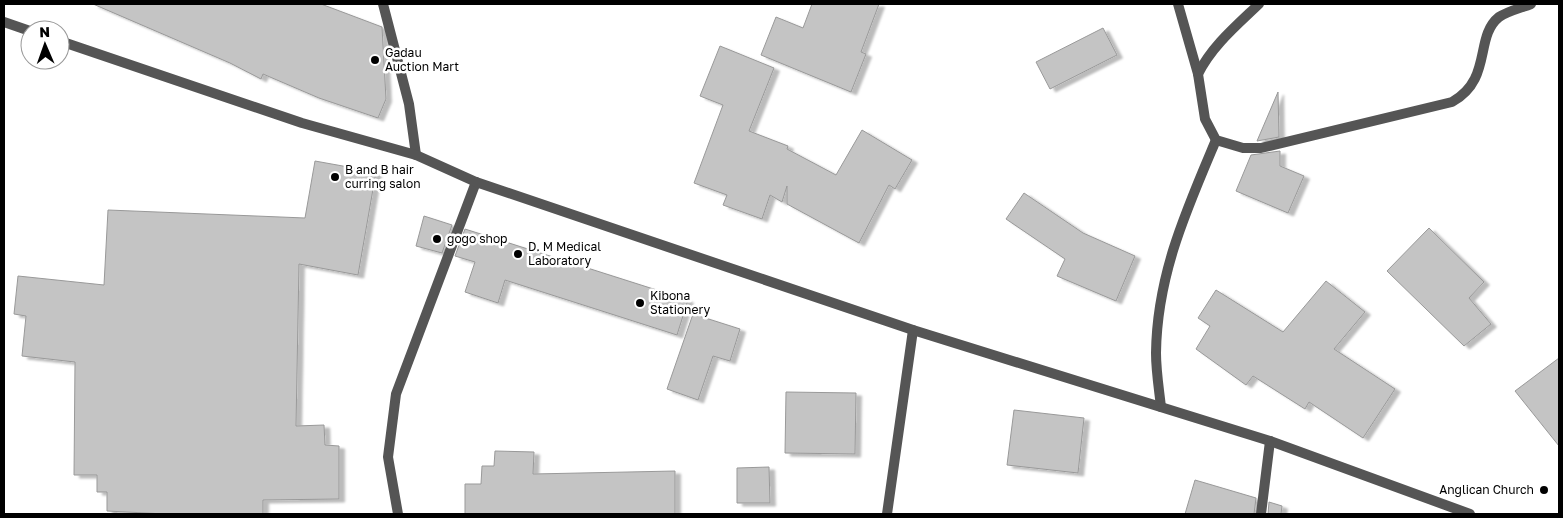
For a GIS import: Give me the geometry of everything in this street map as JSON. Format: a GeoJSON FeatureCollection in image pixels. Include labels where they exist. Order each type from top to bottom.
{"type":"FeatureCollection","features":[{"type":"Feature","properties":{"kind":"street"},"geometry":{"type":"LineString","coordinates":[[382,4],[409,104],[416,155]]}},
{"type":"Feature","properties":{"kind":"street"},"geometry":{"type":"LineString","coordinates":[[1178,4],[1198,74],[1205,119],[1216,140],[1243,148],[1274,146],[1452,102],[1464,95],[1475,82],[1491,27],[1498,18],[1531,4]]}},
{"type":"Feature","properties":{"kind":"street"},"geometry":{"type":"LineString","coordinates":[[1198,74],[1205,59],[1218,44],[1259,4]]}},
{"type":"Feature","properties":{"kind":"street"},"geometry":{"type":"LineString","coordinates":[[4,22],[20,28]]}},
{"type":"Feature","properties":{"kind":"street"},"geometry":{"type":"LineString","coordinates":[[70,44],[302,123],[416,155],[476,182],[913,330],[1270,441],[1470,514]]}},
{"type":"Feature","properties":{"kind":"street"},"geometry":{"type":"LineString","coordinates":[[1161,407],[1156,354],[1160,306],[1178,230],[1216,140]]}},
{"type":"Feature","properties":{"kind":"street"},"geometry":{"type":"LineString","coordinates":[[398,514],[388,457],[396,394],[476,182]]}},
{"type":"Feature","properties":{"kind":"street"},"geometry":{"type":"LineString","coordinates":[[887,514],[913,330]]}},
{"type":"Feature","properties":{"kind":"street"},"geometry":{"type":"LineString","coordinates":[[1261,514],[1270,441]]}},
{"type":"Feature","properties":{"kind":"building"},"geometry":{"type":"Polygon","coordinates":[[[93,4],[321,4],[382,27],[386,99],[378,118],[319,98],[263,74],[261,79],[230,63],[93,4]]]}},
{"type":"Feature","properties":{"kind":"building"},"geometry":{"type":"Polygon","coordinates":[[[812,4],[879,4],[861,52],[866,54],[851,92],[761,55],[776,17],[803,28],[812,4]]]}},
{"type":"Feature","properties":{"kind":"building"},"geometry":{"type":"Polygon","coordinates":[[[1103,28],[1117,55],[1050,89],[1036,62],[1103,28]]]}},
{"type":"Feature","properties":{"kind":"building"},"geometry":{"type":"Polygon","coordinates":[[[720,46],[774,68],[749,131],[788,146],[787,149],[836,175],[862,130],[912,160],[895,189],[889,185],[859,243],[787,204],[787,186],[782,202],[770,195],[762,219],[723,205],[727,195],[694,183],[723,105],[700,96],[720,46]]]}},
{"type":"Feature","properties":{"kind":"building"},"geometry":{"type":"Polygon","coordinates":[[[1278,92],[1279,137],[1257,141],[1278,92]]]}},
{"type":"Feature","properties":{"kind":"building"},"geometry":{"type":"Polygon","coordinates":[[[1280,151],[1280,166],[1304,176],[1288,213],[1236,191],[1251,155],[1280,151]]]}},
{"type":"Feature","properties":{"kind":"building"},"geometry":{"type":"Polygon","coordinates":[[[315,161],[376,172],[358,275],[299,264],[296,426],[324,425],[325,445],[339,446],[339,499],[263,500],[263,514],[165,514],[107,511],[107,492],[97,492],[97,475],[74,475],[75,362],[22,356],[26,316],[14,314],[18,276],[104,285],[108,210],[305,218],[315,161]]]}},
{"type":"Feature","properties":{"kind":"building"},"geometry":{"type":"Polygon","coordinates":[[[1024,193],[1083,233],[1135,256],[1116,301],[1057,276],[1065,259],[1006,219],[1024,193]]]}},
{"type":"Feature","properties":{"kind":"building"},"geometry":{"type":"Polygon","coordinates":[[[424,216],[452,225],[442,253],[416,246],[424,216]]]}},
{"type":"Feature","properties":{"kind":"building"},"geometry":{"type":"Polygon","coordinates":[[[1429,228],[1484,282],[1469,298],[1491,324],[1464,346],[1387,271],[1429,228]]]}},
{"type":"Feature","properties":{"kind":"building"},"geometry":{"type":"Polygon","coordinates":[[[465,229],[688,300],[677,335],[505,280],[498,303],[465,292],[475,262],[455,256],[465,229]]]}},
{"type":"Feature","properties":{"kind":"building"},"geometry":{"type":"Polygon","coordinates":[[[1326,281],[1365,312],[1334,349],[1395,389],[1363,438],[1309,402],[1305,409],[1253,376],[1246,385],[1196,349],[1210,326],[1198,318],[1216,290],[1283,332],[1326,281]]]}},
{"type":"Feature","properties":{"kind":"building"},"geometry":{"type":"Polygon","coordinates":[[[693,314],[740,329],[730,361],[713,356],[698,400],[667,389],[693,314]]]}},
{"type":"Feature","properties":{"kind":"building"},"geometry":{"type":"Polygon","coordinates":[[[1559,358],[1559,446],[1515,391],[1559,358]]]}},
{"type":"Feature","properties":{"kind":"building"},"geometry":{"type":"Polygon","coordinates":[[[786,392],[856,393],[855,454],[785,453],[786,392]]]}},
{"type":"Feature","properties":{"kind":"building"},"geometry":{"type":"Polygon","coordinates":[[[1014,410],[1084,418],[1078,473],[1007,465],[1014,410]]]}},
{"type":"Feature","properties":{"kind":"building"},"geometry":{"type":"Polygon","coordinates":[[[495,451],[534,452],[533,474],[675,471],[675,514],[465,514],[465,484],[481,484],[482,466],[494,466],[495,451]]]}},
{"type":"Feature","properties":{"kind":"building"},"geometry":{"type":"Polygon","coordinates":[[[769,467],[770,503],[737,503],[737,468],[769,467]]]}},
{"type":"Feature","properties":{"kind":"building"},"geometry":{"type":"Polygon","coordinates":[[[1195,480],[1256,498],[1254,514],[1185,514],[1195,480]]]}},
{"type":"Feature","properties":{"kind":"building"},"geometry":{"type":"Polygon","coordinates":[[[1269,502],[1282,506],[1281,514],[1268,514],[1269,502]]]}},
{"type":"Feature","properties":{"kind":"place","name":"Gadau Auction Mart"},"geometry":{"type":"Point","coordinates":[375,60]}},
{"type":"Feature","properties":{"kind":"place","name":"B and B hair curring salon"},"geometry":{"type":"Point","coordinates":[335,177]}},
{"type":"Feature","properties":{"kind":"place","name":"gogo shop"},"geometry":{"type":"Point","coordinates":[437,239]}},
{"type":"Feature","properties":{"kind":"place","name":"D. M Medical Laboratory"},"geometry":{"type":"Point","coordinates":[518,254]}},
{"type":"Feature","properties":{"kind":"place","name":"Kibona Stationery"},"geometry":{"type":"Point","coordinates":[640,303]}},
{"type":"Feature","properties":{"kind":"place","name":"Anglican Church"},"geometry":{"type":"Point","coordinates":[1544,490]}}]}
